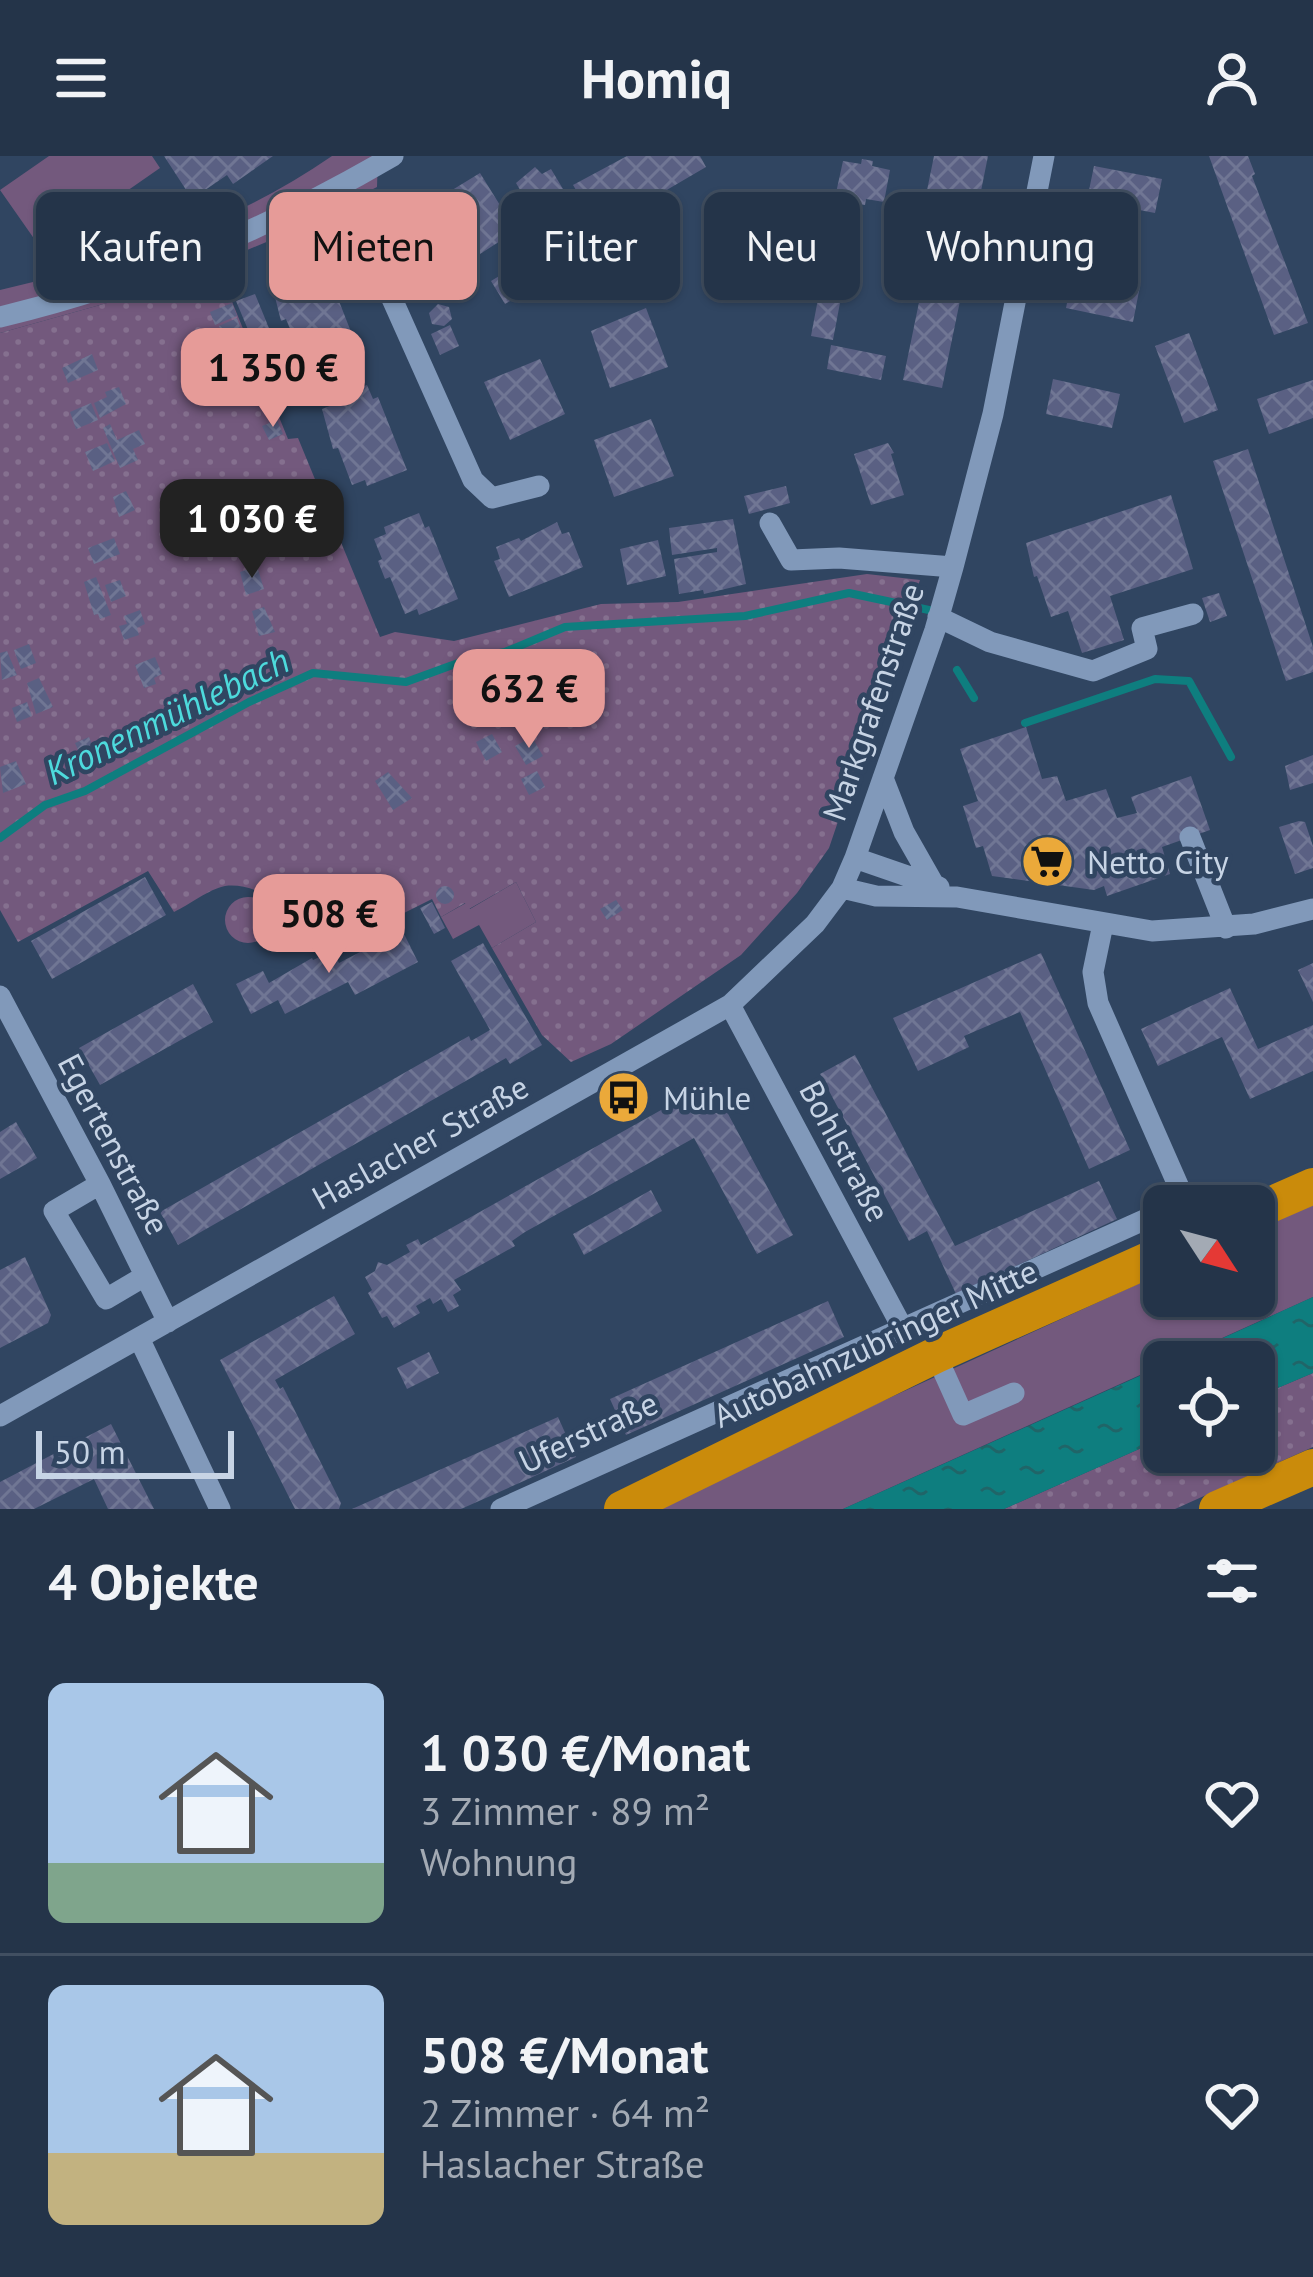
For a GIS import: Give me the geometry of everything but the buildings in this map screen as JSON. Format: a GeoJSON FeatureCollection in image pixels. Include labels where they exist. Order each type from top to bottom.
{"type":"FeatureCollection","features":[{"type":"Feature","properties":{"kind":"highway"},"geometry":{"type":"LineString","coordinates":[[1275,1203],[1313,1186]]}},
{"type":"Feature","properties":{"kind":"highway","name":"Autobahnzubringer Mitte"},"geometry":{"type":"LineString","coordinates":[[622,1509],[936,1355],[1143,1261]]}},
{"type":"Feature","properties":{"kind":"highway"},"geometry":{"type":"LineString","coordinates":[[1217,1509],[1313,1467]]}},
{"type":"Feature","properties":{"kind":"street"},"geometry":{"type":"LineString","coordinates":[[0,317],[137,276],[296,212],[393,156]]}},
{"type":"Feature","properties":{"kind":"street","name":"Markgrafenstraße"},"geometry":{"type":"LineString","coordinates":[[855,858],[953,567],[993,414],[1045,156]]}},
{"type":"Feature","properties":{"kind":"street"},"geometry":{"type":"LineString","coordinates":[[342,187],[473,480],[492,498],[539,486]]}},
{"type":"Feature","properties":{"kind":"street","name":"Markgrafenstraße"},"geometry":{"type":"LineString","coordinates":[[770,523],[790,560],[953,567]]}},
{"type":"Feature","properties":{"kind":"street"},"geometry":{"type":"LineString","coordinates":[[938,617],[990,642],[1093,671],[1147,650],[1142,628],[1193,614]]}},
{"type":"Feature","properties":{"kind":"street"},"geometry":{"type":"LineString","coordinates":[[883,778],[904,832],[933,883]]}},
{"type":"Feature","properties":{"kind":"street"},"geometry":{"type":"LineString","coordinates":[[1190,837],[1226,928]]}},
{"type":"Feature","properties":{"kind":"street"},"geometry":{"type":"LineString","coordinates":[[855,858],[933,883],[957,897]]}},
{"type":"Feature","properties":{"kind":"street","name":"Haslacher Straße"},"geometry":{"type":"LineString","coordinates":[[0,1416],[730,1005],[814,924],[842,888],[855,858]]}},
{"type":"Feature","properties":{"kind":"street"},"geometry":{"type":"LineString","coordinates":[[842,888],[876,896],[957,897],[1152,931],[1226,928],[1313,908]]}},
{"type":"Feature","properties":{"kind":"street"},"geometry":{"type":"LineString","coordinates":[[1103,924],[1093,972],[1098,1003],[1178,1185]]}},
{"type":"Feature","properties":{"kind":"street","name":"Egertenstraße"},"geometry":{"type":"LineString","coordinates":[[0,996],[168,1322]]}},
{"type":"Feature","properties":{"kind":"street","name":"Bohlstraße"},"geometry":{"type":"LineString","coordinates":[[730,1005],[903,1329]]}},
{"type":"Feature","properties":{"kind":"street"},"geometry":{"type":"LineString","coordinates":[[100,1184],[54,1210],[106,1299],[145,1276]]}},
{"type":"Feature","properties":{"kind":"street","name":"Uferstraße"},"geometry":{"type":"LineString","coordinates":[[501,1509],[1143,1220]]}},
{"type":"Feature","properties":{"kind":"street"},"geometry":{"type":"LineString","coordinates":[[139,1338],[220,1509]]}},
{"type":"Feature","properties":{"kind":"street"},"geometry":{"type":"LineString","coordinates":[[936,1355],[964,1415],[1014,1393]]}},
{"type":"Feature","properties":{"kind":"shaded area"},"geometry":{"type":"Polygon","coordinates":[[[49,156],[152,156],[160,168],[125,192],[36,192],[36,241],[0,190],[49,156]]]}},
{"type":"Feature","properties":{"kind":"shaded area"},"geometry":{"type":"Polygon","coordinates":[[[332,156],[378,156],[377,187],[367,192],[274,192],[332,156]]]}},
{"type":"Feature","properties":{"kind":"shaded area"},"geometry":{"type":"Polygon","coordinates":[[[269,195],[269,241],[245,251],[245,207],[269,195]]]}},
{"type":"Feature","properties":{"kind":"shaded area"},"geometry":{"type":"Polygon","coordinates":[[[36,281],[36,300],[118,300],[0,333],[0,290],[36,281]]]}},
{"type":"Feature","properties":{"kind":"shaded area"},"geometry":{"type":"Polygon","coordinates":[[[118,300],[231,300],[288,439],[298,438],[380,637],[395,632],[454,641],[601,604],[678,602],[867,574],[920,580],[829,848],[797,893],[741,955],[611,1044],[571,1062],[542,1035],[492,948],[536,922],[516,882],[469,909],[465,903],[441,917],[432,899],[344,943],[342,935],[316,943],[278,902],[238,886],[219,888],[174,912],[148,871],[18,942],[0,910],[0,333],[118,300]]]}},
{"type":"Feature","properties":{"kind":"shaded area"},"geometry":{"type":"Polygon","coordinates":[[[516,882],[536,922],[492,948],[479,925],[453,939],[441,917],[466,903],[470,909],[516,882]]]}},
{"type":"Feature","properties":{"kind":"shaded area"},"geometry":{"type":"Polygon","coordinates":[[[248,897],[264,904],[271,920],[264,936],[248,943],[232,936],[225,920],[232,904],[248,897]]]}},
{"type":"Feature","properties":{"kind":"shaded area"},"geometry":{"type":"Polygon","coordinates":[[[1313,1203],[1313,1297],[1275,1314],[1275,1220],[1313,1203]]]}},
{"type":"Feature","properties":{"kind":"shaded area"},"geometry":{"type":"Polygon","coordinates":[[[1143,1282],[1143,1317],[1269,1317],[1215,1341],[1143,1341],[1143,1374],[843,1509],[656,1509],[1143,1282]]]}},
{"type":"Feature","properties":{"kind":"shaded area"},"geometry":{"type":"Polygon","coordinates":[[[1313,1373],[1313,1447],[1275,1464],[1275,1389],[1313,1373]]]}},
{"type":"Feature","properties":{"kind":"shaded area"},"geometry":{"type":"Polygon","coordinates":[[[1143,1447],[1143,1473],[1255,1473],[1175,1509],[1004,1509],[1143,1447]]]}},
{"type":"Feature","properties":{"kind":"water"},"geometry":{"type":"Polygon","coordinates":[[[1313,1297],[1313,1373],[1275,1389],[1275,1341],[1216,1341],[1313,1297]]]}},
{"type":"Feature","properties":{"kind":"water"},"geometry":{"type":"Polygon","coordinates":[[[1143,1374],[1143,1447],[1004,1509],[843,1509],[1143,1374]]]}},
{"type":"Feature","properties":{"kind":"waterway","name":"Kronenmühlebach"},"geometry":{"type":"LineString","coordinates":[[0,838],[45,805],[85,791],[249,702],[313,673],[406,682],[469,659],[505,652],[565,627],[745,616],[849,593],[929,610]]}},
{"type":"Feature","properties":{"kind":"waterway","name":"Kronenmühlebach"},"geometry":{"type":"LineString","coordinates":[[957,670],[974,698]]}},
{"type":"Feature","properties":{"kind":"waterway","name":"Kronenmühlebach"},"geometry":{"type":"LineString","coordinates":[[1025,723],[1155,679],[1189,681],[1231,757]]}},
{"type":"Feature","properties":{"kind":"place","name":"Netto City"},"geometry":{"type":"Point","coordinates":[1048,862]}},
{"type":"Feature","properties":{"kind":"place","name":"Mühle"},"geometry":{"type":"Point","coordinates":[624,1098]}}]}
